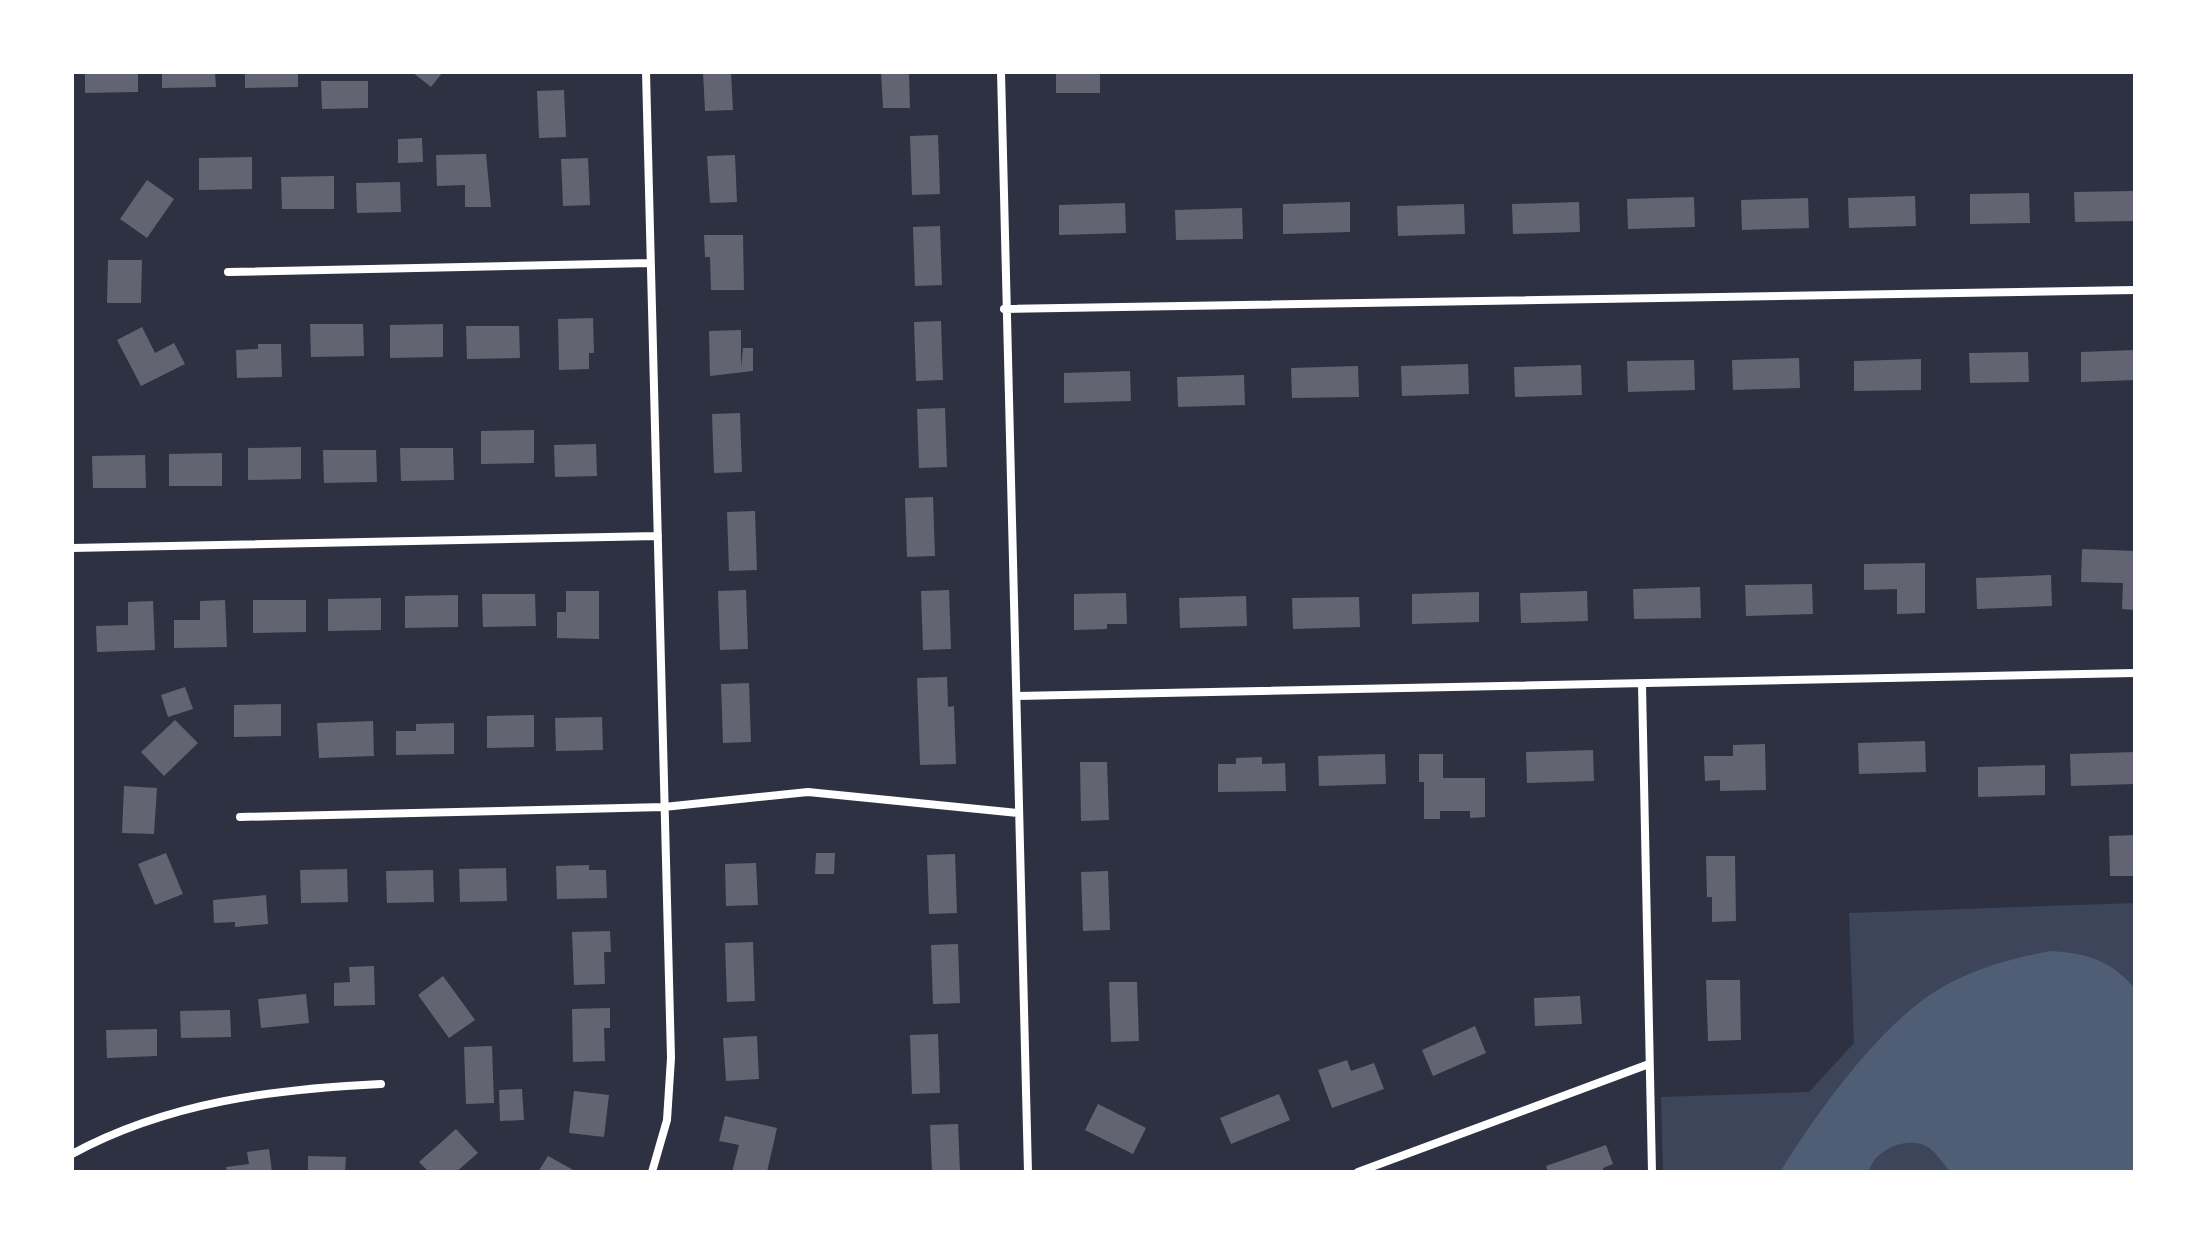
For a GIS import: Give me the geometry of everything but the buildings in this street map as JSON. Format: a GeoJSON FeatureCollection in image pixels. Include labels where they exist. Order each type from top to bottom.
{"type":"FeatureCollection","features":[{"type":"Feature","properties":{"kind":"street"},"geometry":{"type":"LineString","coordinates":[[646,72],[671,1058],[667,1120],[652,1172]]}},
{"type":"Feature","properties":{"kind":"street"},"geometry":{"type":"LineString","coordinates":[[1001,72],[1004,309],[1012,475],[1028,1172]]}},
{"type":"Feature","properties":{"kind":"street"},"geometry":{"type":"LineString","coordinates":[[228,272],[650,263]]}},
{"type":"Feature","properties":{"kind":"street"},"geometry":{"type":"LineString","coordinates":[[1004,309],[2135,290]]}},
{"type":"Feature","properties":{"kind":"street"},"geometry":{"type":"LineString","coordinates":[[72,548],[658,536]]}},
{"type":"Feature","properties":{"kind":"street"},"geometry":{"type":"LineString","coordinates":[[1017,696],[2135,673]]}},
{"type":"Feature","properties":{"kind":"street"},"geometry":{"type":"LineString","coordinates":[[1642,685],[1652,1172]]}},
{"type":"Feature","properties":{"kind":"street"},"geometry":{"type":"LineString","coordinates":[[240,817],[664,807],[808,792],[1018,813]]}},
{"type":"Feature","properties":{"kind":"street"},"geometry":{"type":"LineString","coordinates":[[1358,1172],[1649,1064]]}},
{"type":"Feature","properties":{"kind":"street"},"geometry":{"type":"LineString","coordinates":[[72,1154],[154,1117],[228,1099],[318,1087],[381,1084]]}},
{"type":"Feature","properties":{"kind":"shaded area"},"geometry":{"type":"Polygon","coordinates":[[[2135,903],[2135,1172],[1663,1172],[1661,1097],[1809,1092],[1854,1043],[1849,913],[2135,903]]]}},
{"type":"Feature","properties":{"kind":"shaded area"},"geometry":{"type":"Polygon","coordinates":[[[2050,951],[2097,960],[2117,971],[2135,989],[2135,1172],[1950,1172],[1931,1149],[1911,1143],[1884,1151],[1869,1172],[1780,1172],[1832,1095],[1898,1020],[1946,985],[1971,973],[2050,951]]]}}]}
